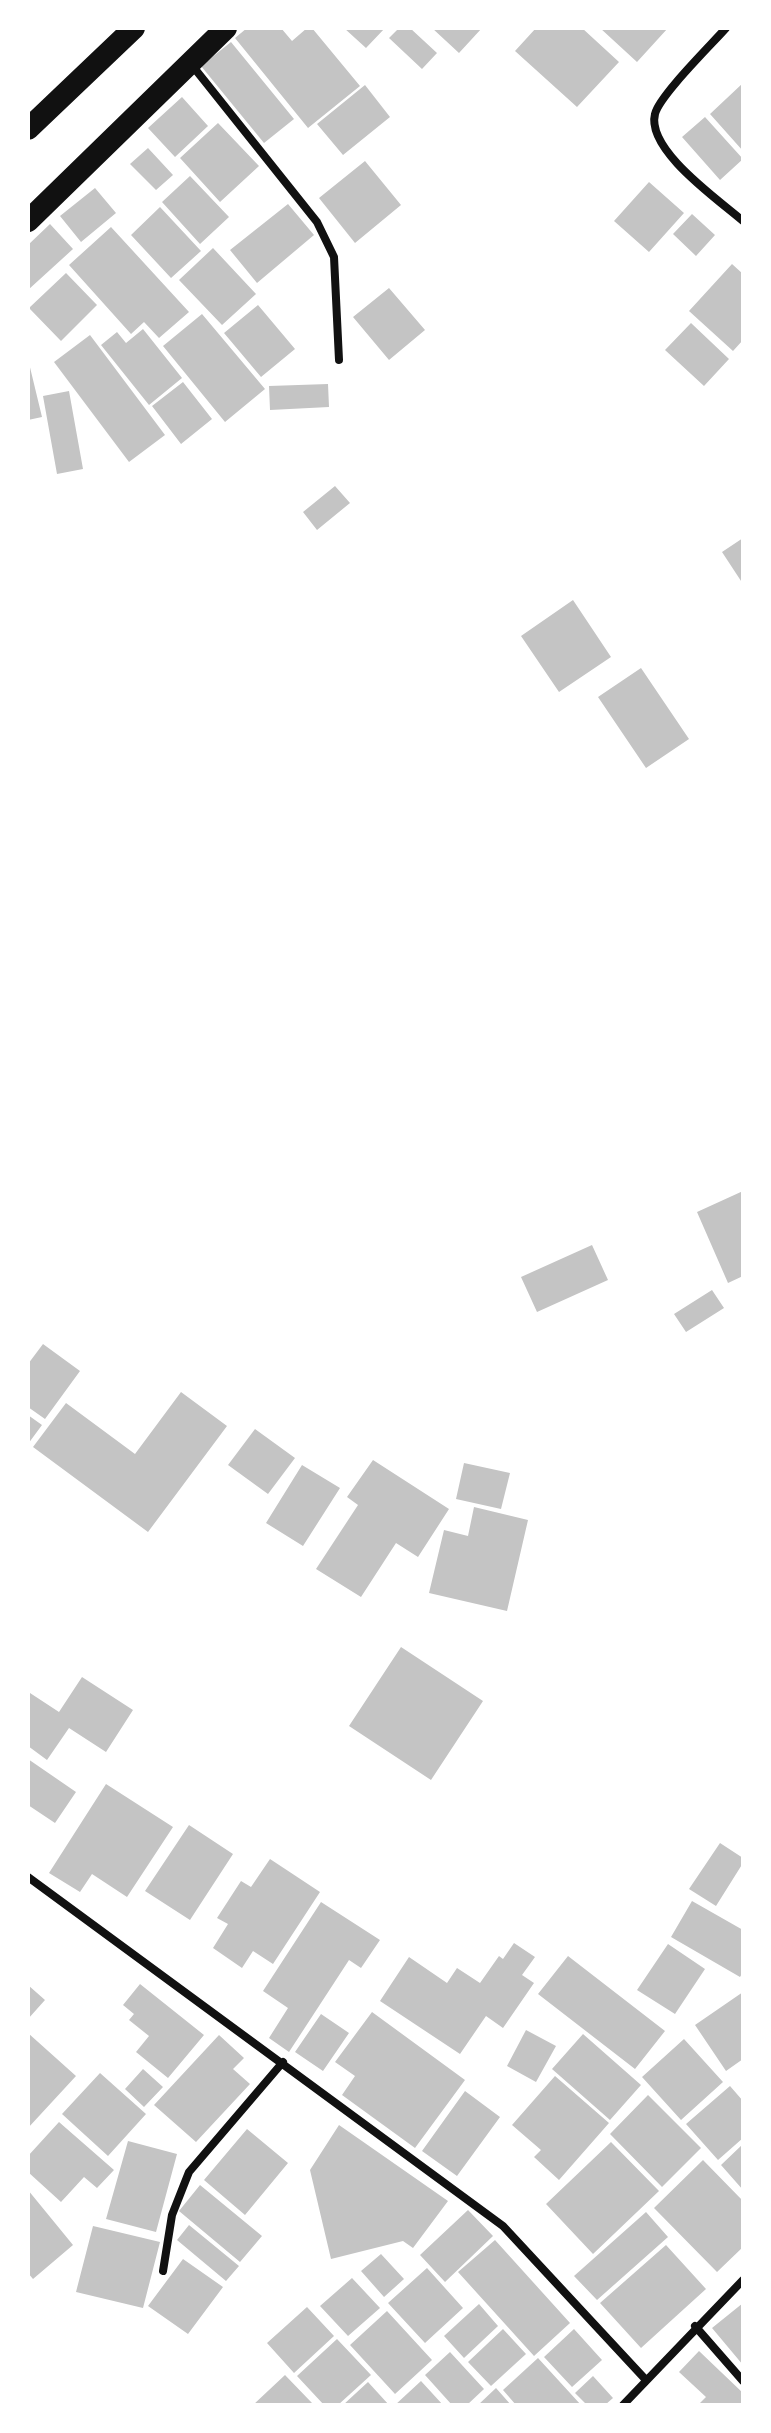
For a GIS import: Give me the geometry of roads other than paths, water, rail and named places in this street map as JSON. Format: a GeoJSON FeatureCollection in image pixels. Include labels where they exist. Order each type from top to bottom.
{"type":"FeatureCollection","features":[{"type":"Feature","properties":{"kind":"highway"},"geometry":{"type":"LineString","coordinates":[[28,129],[134,28]]}},
{"type":"Feature","properties":{"kind":"highway"},"geometry":{"type":"LineString","coordinates":[[28,221],[226,28]]}},
{"type":"Feature","properties":{"kind":"street"},"geometry":{"type":"LineString","coordinates":[[726,28],[676,83],[654,113],[655,134],[692,177],[743,221]]}},
{"type":"Feature","properties":{"kind":"street"},"geometry":{"type":"LineString","coordinates":[[191,63],[317,222],[334,257],[339,360]]}},
{"type":"Feature","properties":{"kind":"street"},"geometry":{"type":"LineString","coordinates":[[28,1877],[503,2226],[646,2380]]}},
{"type":"Feature","properties":{"kind":"street"},"geometry":{"type":"LineString","coordinates":[[163,2271],[172,2215],[189,2172],[283,2062]]}},
{"type":"Feature","properties":{"kind":"street"},"geometry":{"type":"LineString","coordinates":[[623,2405],[695,2326],[743,2280]]}},
{"type":"Feature","properties":{"kind":"street"},"geometry":{"type":"LineString","coordinates":[[695,2326],[743,2381]]}}]}
